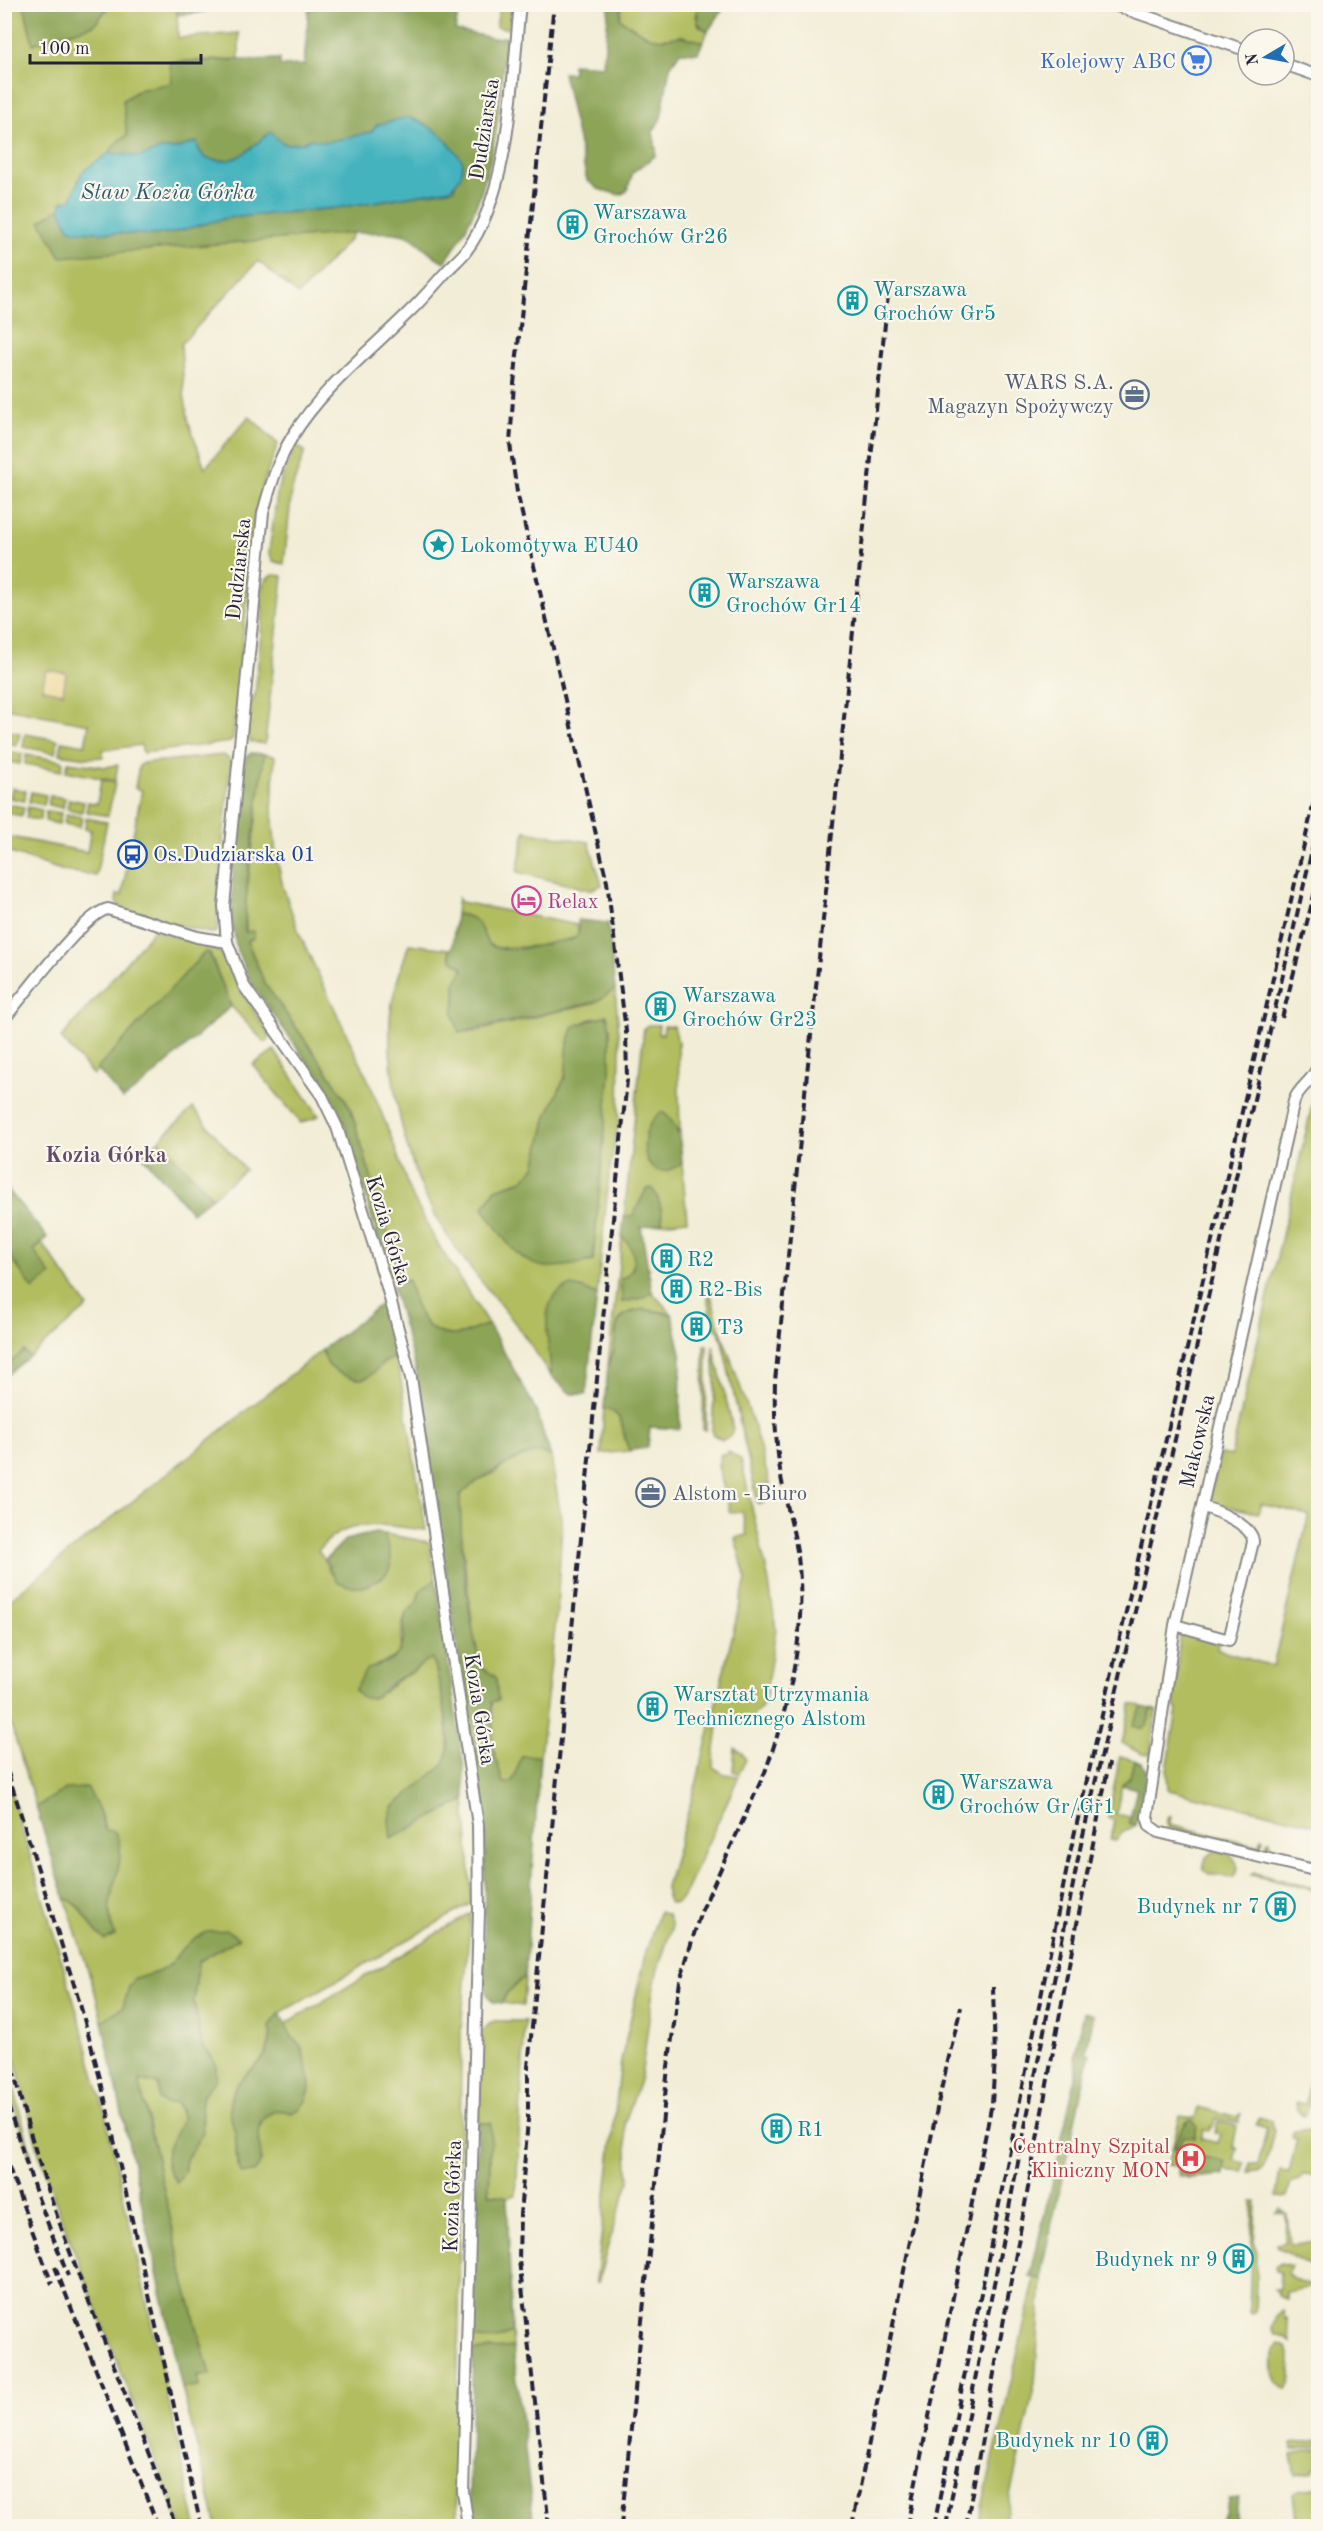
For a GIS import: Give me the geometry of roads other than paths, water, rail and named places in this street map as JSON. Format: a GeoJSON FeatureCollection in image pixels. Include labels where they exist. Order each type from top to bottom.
{"type":"FeatureCollection","features":[{"type":"Feature","properties":{"kind":"street","name":"Dudziarska"},"geometry":{"type":"LineString","coordinates":[[227,942],[225,906],[227,869],[262,513],[271,482],[292,437],[314,408],[334,384],[413,309],[466,251],[478,231],[490,207],[504,149],[520,4]]}},
{"type":"Feature","properties":{"kind":"street"},"geometry":{"type":"LineString","coordinates":[[1111,4],[1236,47]]}},
{"type":"Feature","properties":{"kind":"street"},"geometry":{"type":"LineString","coordinates":[[1296,68],[1318,76]]}},
{"type":"Feature","properties":{"kind":"street"},"geometry":{"type":"LineString","coordinates":[[4,1019],[87,922],[102,910],[108,909],[197,937],[227,942]]}},
{"type":"Feature","properties":{"kind":"street","name":"Kozia Górka"},"geometry":{"type":"LineString","coordinates":[[227,942],[244,986],[322,1096],[337,1127],[387,1287],[411,1378],[478,1825],[479,1911],[463,2492],[468,2526]]}},
{"type":"Feature","properties":{"kind":"street","name":"Makowska"},"geometry":{"type":"LineString","coordinates":[[1318,1066],[1314,1078],[1300,1089],[1294,1101],[1175,1625],[1147,1817],[1150,1826],[1158,1832],[1318,1871]]}},
{"type":"Feature","properties":{"kind":"street"},"geometry":{"type":"LineString","coordinates":[[1175,1625],[1230,1640],[1253,1542],[1250,1533],[1224,1514],[1202,1507]]}},
{"type":"Feature","properties":{"kind":"water","name":"Staw Kozia Górka"},"geometry":{"type":"Polygon","coordinates":[[[408,117],[440,134],[463,162],[461,176],[451,189],[337,208],[226,218],[171,233],[154,235],[76,231],[69,228],[60,208],[63,201],[71,200],[82,172],[109,153],[140,157],[162,149],[175,149],[197,142],[205,158],[226,160],[242,155],[271,132],[285,144],[302,143],[311,139],[327,142],[371,132],[377,125],[408,117]]]}},
{"type":"Feature","properties":{"kind":"railway"},"geometry":{"type":"LineString","coordinates":[[549,2526],[519,2260],[520,2215],[528,2120],[528,2067],[627,1080],[626,1031],[607,882],[517,492],[510,444],[514,384],[554,4]]}},
{"type":"Feature","properties":{"kind":"railway"},"geometry":{"type":"LineString","coordinates":[[621,2526],[668,2067],[680,1981],[700,1914],[765,1772],[774,1746],[789,1693],[798,1640],[800,1612],[798,1557],[779,1465],[775,1381],[888,295]]}},
{"type":"Feature","properties":{"kind":"railway"},"geometry":{"type":"LineString","coordinates":[[934,2526],[1070,1853],[1318,784]]}},
{"type":"Feature","properties":{"kind":"railway"},"geometry":{"type":"LineString","coordinates":[[946,2526],[1081,1844],[1318,824]]}},
{"type":"Feature","properties":{"kind":"railway"},"geometry":{"type":"LineString","coordinates":[[1282,1018],[1318,880]]}},
{"type":"Feature","properties":{"kind":"railway"},"geometry":{"type":"LineString","coordinates":[[4,1760],[80,2004],[101,2082],[201,2526]]}},
{"type":"Feature","properties":{"kind":"railway"},"geometry":{"type":"LineString","coordinates":[[966,2526],[1070,1959],[1109,1763]]}},
{"type":"Feature","properties":{"kind":"railway"},"geometry":{"type":"LineString","coordinates":[[907,2526],[992,2103],[995,2060],[993,1987]]}},
{"type":"Feature","properties":{"kind":"railway"},"geometry":{"type":"LineString","coordinates":[[852,2526],[940,2094],[961,2007]]}},
{"type":"Feature","properties":{"kind":"railway"},"geometry":{"type":"LineString","coordinates":[[4,2028],[19,2093],[58,2219],[176,2526]]}},
{"type":"Feature","properties":{"kind":"railway"},"geometry":{"type":"LineString","coordinates":[[4,2093],[35,2190],[68,2276]]}},
{"type":"Feature","properties":{"kind":"railway"},"geometry":{"type":"LineString","coordinates":[[4,2154],[52,2284]]}},
{"type":"Feature","properties":{"kind":"railway"},"geometry":{"type":"LineString","coordinates":[[55,2267],[158,2526]]}},
{"type":"Feature","properties":{"kind":"railway"},"geometry":{"type":"LineString","coordinates":[[4,2511],[7,2526]]}},
{"type":"Feature","properties":{"kind":"place","name":"Kolejowy ABC"},"geometry":{"type":"Point","coordinates":[1197,61]}},
{"type":"Feature","properties":{"kind":"place","name":"Warszawa Grochów Gr26"},"geometry":{"type":"Point","coordinates":[572,224]}},
{"type":"Feature","properties":{"kind":"place","name":"Warszawa Grochów Gr5"},"geometry":{"type":"Point","coordinates":[852,301]}},
{"type":"Feature","properties":{"kind":"place","name":"WARS S.A. Magazyn Spożywczy"},"geometry":{"type":"Point","coordinates":[1135,394]}},
{"type":"Feature","properties":{"kind":"place","name":"Lokomotywa EU40"},"geometry":{"type":"Point","coordinates":[439,545]}},
{"type":"Feature","properties":{"kind":"place","name":"Warszawa Grochów Gr14"},"geometry":{"type":"Point","coordinates":[705,593]}},
{"type":"Feature","properties":{"kind":"place","name":"Os.Dudziarska 01"},"geometry":{"type":"Point","coordinates":[132,854]}},
{"type":"Feature","properties":{"kind":"place","name":"Relax"},"geometry":{"type":"Point","coordinates":[526,901]}},
{"type":"Feature","properties":{"kind":"place","name":"Warszawa Grochów Gr23"},"geometry":{"type":"Point","coordinates":[661,1007]}},
{"type":"Feature","properties":{"kind":"place","name":"R2"},"geometry":{"type":"Point","coordinates":[666,1259]}},
{"type":"Feature","properties":{"kind":"place","name":"R2-Bis"},"geometry":{"type":"Point","coordinates":[677,1289]}},
{"type":"Feature","properties":{"kind":"place","name":"T3"},"geometry":{"type":"Point","coordinates":[696,1327]}},
{"type":"Feature","properties":{"kind":"place","name":"Alstom - Biuro"},"geometry":{"type":"Point","coordinates":[651,1493]}},
{"type":"Feature","properties":{"kind":"place","name":"Warsztat Utrzymania Technicznego Alstom"},"geometry":{"type":"Point","coordinates":[652,1706]}},
{"type":"Feature","properties":{"kind":"place","name":"Warszawa Grochów Gr/Gr1"},"geometry":{"type":"Point","coordinates":[938,1794]}},
{"type":"Feature","properties":{"kind":"place","name":"Budynek nr 7"},"geometry":{"type":"Point","coordinates":[1281,1906]}},
{"type":"Feature","properties":{"kind":"place","name":"R1"},"geometry":{"type":"Point","coordinates":[776,2129]}},
{"type":"Feature","properties":{"kind":"place","name":"Centralny Szpital Kliniczny MON"},"geometry":{"type":"Point","coordinates":[1191,2158]}},
{"type":"Feature","properties":{"kind":"place","name":"Budynek nr 9"},"geometry":{"type":"Point","coordinates":[1239,2259]}},
{"type":"Feature","properties":{"kind":"place","name":"Budynek nr 10"},"geometry":{"type":"Point","coordinates":[1152,2440]}},
{"type":"Feature","properties":{"kind":"district","name":"Kozia Górka"},"geometry":{"type":"Point","coordinates":[106,1154]}}]}
